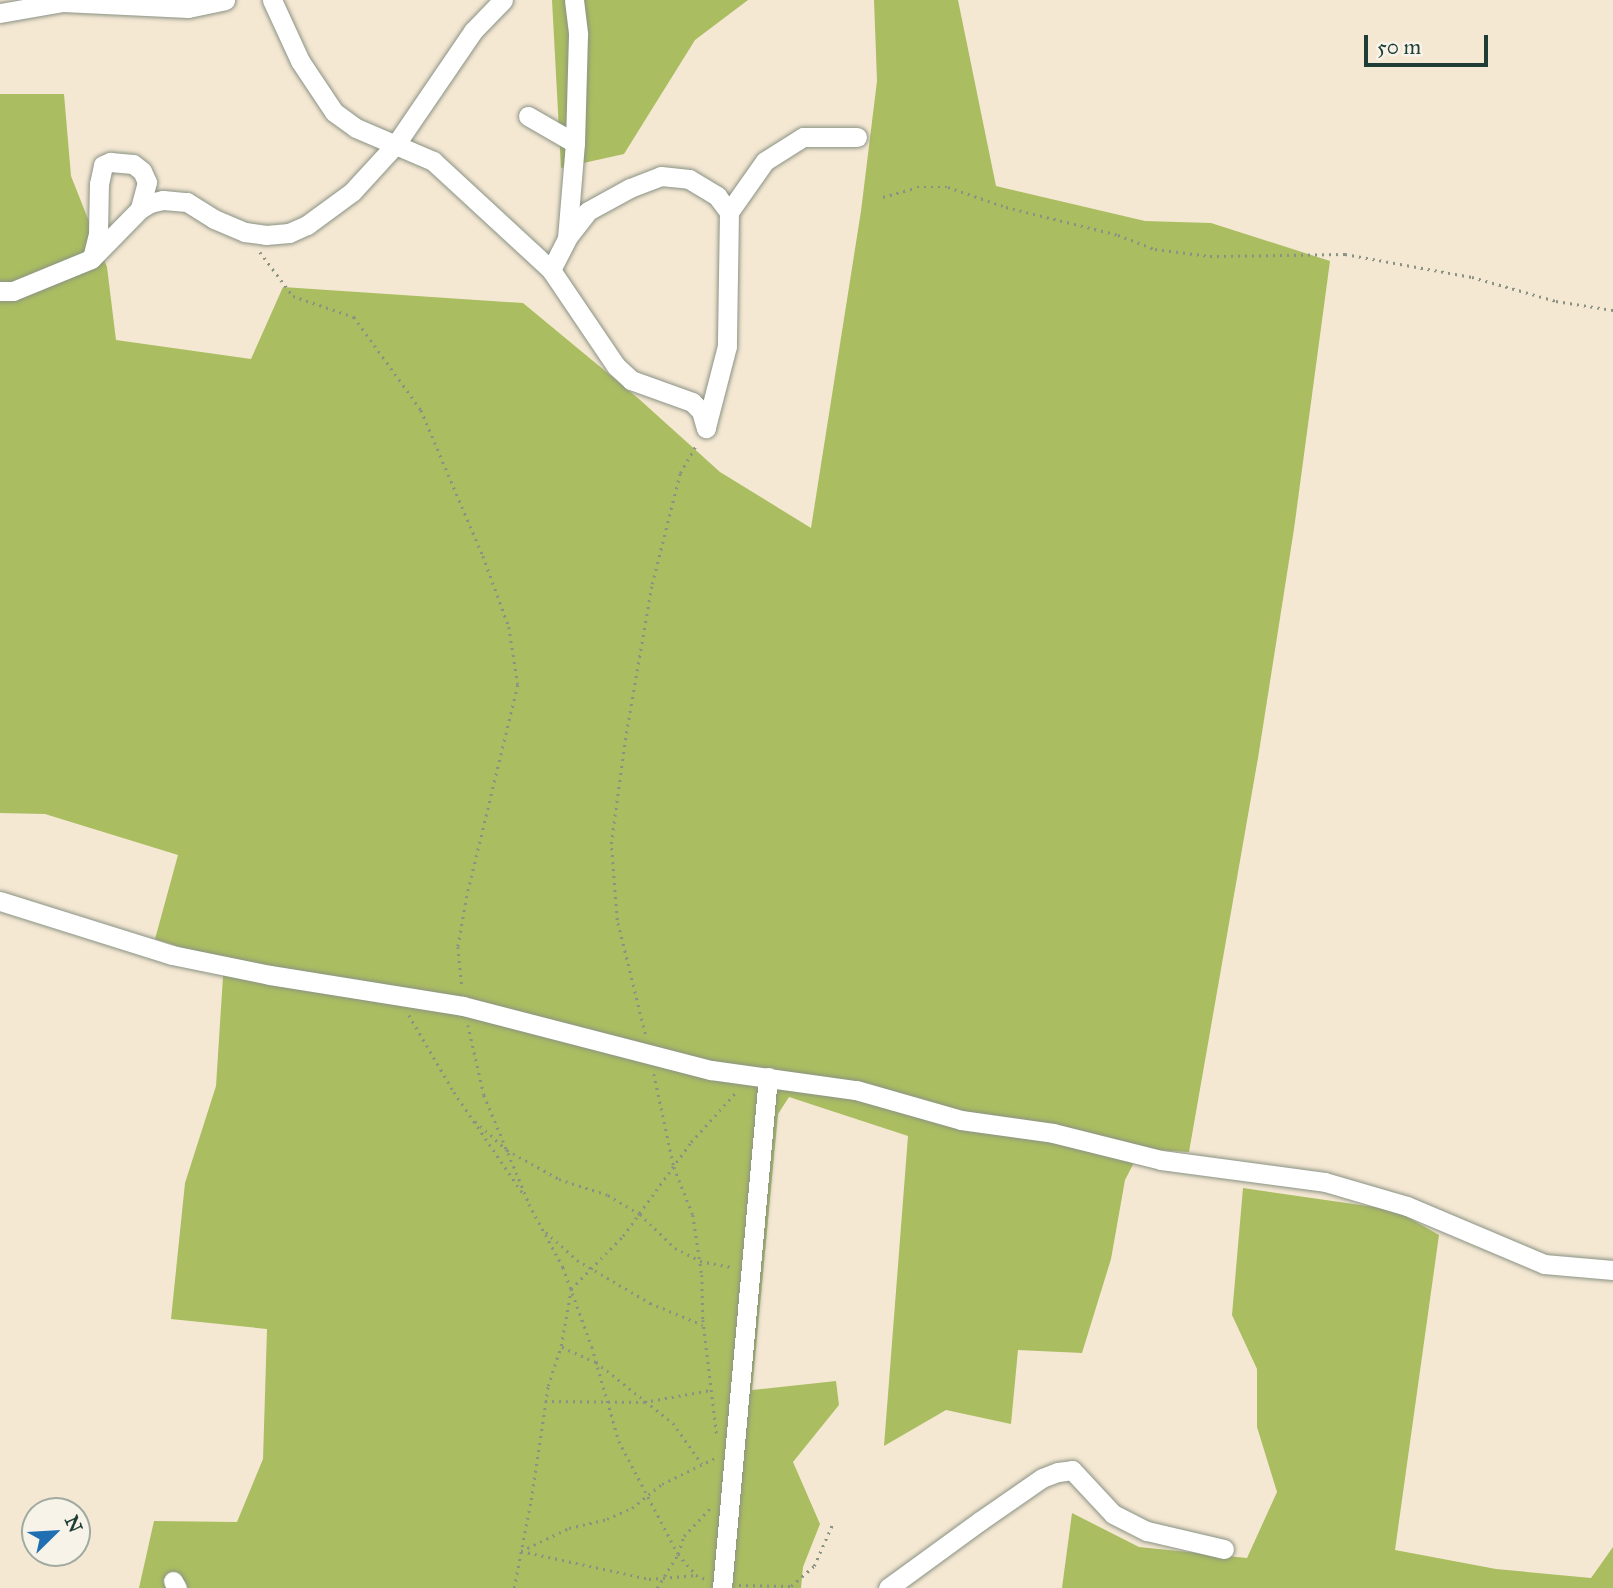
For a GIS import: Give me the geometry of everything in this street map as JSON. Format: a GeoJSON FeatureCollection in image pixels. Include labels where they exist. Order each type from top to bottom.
{"type":"FeatureCollection","features":[{"type":"Feature","properties":{"kind":"street"},"geometry":{"type":"LineString","coordinates":[[0,13],[64,2],[188,8],[225,0]]}},
{"type":"Feature","properties":{"kind":"street"},"geometry":{"type":"LineString","coordinates":[[272,0],[300,61],[334,112],[356,128],[433,161],[551,271],[616,366],[631,380],[692,402],[701,411],[706,428]]}},
{"type":"Feature","properties":{"kind":"street"},"geometry":{"type":"LineString","coordinates":[[0,291],[13,291],[92,259],[140,209],[150,203],[177,200],[245,232],[266,235],[289,233],[307,225],[352,192],[396,144],[473,32],[503,0]]}},
{"type":"Feature","properties":{"kind":"street"},"geometry":{"type":"LineString","coordinates":[[567,238],[575,143],[578,35],[574,0]]}},
{"type":"Feature","properties":{"kind":"street"},"geometry":{"type":"LineString","coordinates":[[528,116],[575,143]]}},
{"type":"Feature","properties":{"kind":"street"},"geometry":{"type":"LineString","coordinates":[[706,428],[727,346],[729,212],[765,161],[803,137],[857,136]]}},
{"type":"Feature","properties":{"kind":"street"},"geometry":{"type":"LineString","coordinates":[[92,259],[99,234],[99,184],[103,165],[110,162],[133,164],[142,171],[147,182],[140,209]]}},
{"type":"Feature","properties":{"kind":"street"},"geometry":{"type":"LineString","coordinates":[[551,271],[567,238],[588,211],[610,197],[662,176],[689,179],[718,196],[729,212]]}},
{"type":"Feature","properties":{"kind":"street"},"geometry":{"type":"LineString","coordinates":[[0,901],[172,955],[399,997],[463,1006],[711,1070],[856,1090],[961,1120],[1053,1133],[1161,1160],[1325,1182],[1407,1206],[1544,1264],[1613,1269]]}},
{"type":"Feature","properties":{"kind":"street"},"geometry":{"type":"LineString","coordinates":[[722,1586],[749,1270],[759,1076]]}},
{"type":"Feature","properties":{"kind":"street"},"geometry":{"type":"LineString","coordinates":[[888,1588],[1042,1478],[1072,1470],[1113,1514],[1147,1531],[1224,1549]]}},
{"type":"Feature","properties":{"kind":"path"},"geometry":{"type":"LineString","coordinates":[[883,197],[917,187],[948,187],[1006,207],[1118,234],[1155,249],[1210,256],[1345,254],[1472,277],[1556,301],[1613,310]]}},
{"type":"Feature","properties":{"kind":"path"},"geometry":{"type":"LineString","coordinates":[[245,232],[293,296],[355,317],[421,410],[484,556],[509,627],[518,685],[457,947],[463,1006],[484,1095],[529,1203],[571,1289],[619,1441],[678,1554],[696,1575],[722,1586],[791,1586],[814,1566],[833,1523]]}},
{"type":"Feature","properties":{"kind":"path"},"geometry":{"type":"LineString","coordinates":[[706,428],[680,472],[652,584],[625,740],[611,844],[618,920],[674,1167],[693,1215],[701,1261],[703,1325],[718,1443]]}},
{"type":"Feature","properties":{"kind":"path"},"geometry":{"type":"LineString","coordinates":[[399,997],[471,1117],[529,1203]]}},
{"type":"Feature","properties":{"kind":"path"},"geometry":{"type":"LineString","coordinates":[[514,1588],[545,1401],[561,1346],[571,1289],[623,1236],[674,1167],[759,1076]]}},
{"type":"Feature","properties":{"kind":"path"},"geometry":{"type":"LineString","coordinates":[[471,1117],[507,1150],[559,1179],[608,1195],[640,1214],[675,1248],[701,1261],[749,1270]]}},
{"type":"Feature","properties":{"kind":"path"},"geometry":{"type":"LineString","coordinates":[[543,1230],[577,1260],[650,1303],[703,1325]]}},
{"type":"Feature","properties":{"kind":"path"},"geometry":{"type":"LineString","coordinates":[[561,1346],[596,1362],[673,1423],[702,1464]]}},
{"type":"Feature","properties":{"kind":"path"},"geometry":{"type":"LineString","coordinates":[[545,1401],[644,1402],[711,1390]]}},
{"type":"Feature","properties":{"kind":"path"},"geometry":{"type":"LineString","coordinates":[[521,1551],[569,1528],[607,1519],[632,1508],[648,1493],[719,1456]]}},
{"type":"Feature","properties":{"kind":"path"},"geometry":{"type":"LineString","coordinates":[[657,1588],[678,1554],[684,1536],[716,1502]]}},
{"type":"Feature","properties":{"kind":"path"},"geometry":{"type":"LineString","coordinates":[[521,1551],[649,1579],[696,1575]]}},
{"type":"Feature","properties":{"kind":"green space"},"geometry":{"type":"Polygon","coordinates":[[[552,0],[748,0],[695,40],[624,154],[561,168],[552,0]]]}},
{"type":"Feature","properties":{"kind":"green space"},"geometry":{"type":"Polygon","coordinates":[[[874,0],[958,0],[996,186],[1145,221],[1211,223],[1330,261],[1294,529],[1258,758],[1189,1152],[1141,1149],[1125,1180],[1111,1259],[1082,1353],[1018,1350],[1011,1424],[946,1410],[884,1446],[908,1136],[789,1097],[778,1114],[752,1390],[836,1381],[839,1405],[793,1462],[820,1524],[803,1567],[801,1588],[139,1588],[154,1521],[237,1522],[263,1459],[267,1329],[171,1319],[185,1183],[216,1086],[224,961],[155,939],[178,855],[45,814],[0,813],[0,94],[64,94],[71,176],[107,267],[116,340],[251,359],[283,287],[523,303],[639,399],[720,472],[811,528],[861,211],[877,81],[874,0]]]}},
{"type":"Feature","properties":{"kind":"green space"},"geometry":{"type":"Polygon","coordinates":[[[1243,1188],[1395,1210],[1439,1235],[1395,1550],[1496,1569],[1591,1578],[1613,1547],[1613,1588],[1062,1588],[1072,1513],[1139,1547],[1247,1558],[1277,1492],[1257,1427],[1257,1369],[1232,1315],[1243,1188]]]}}]}
